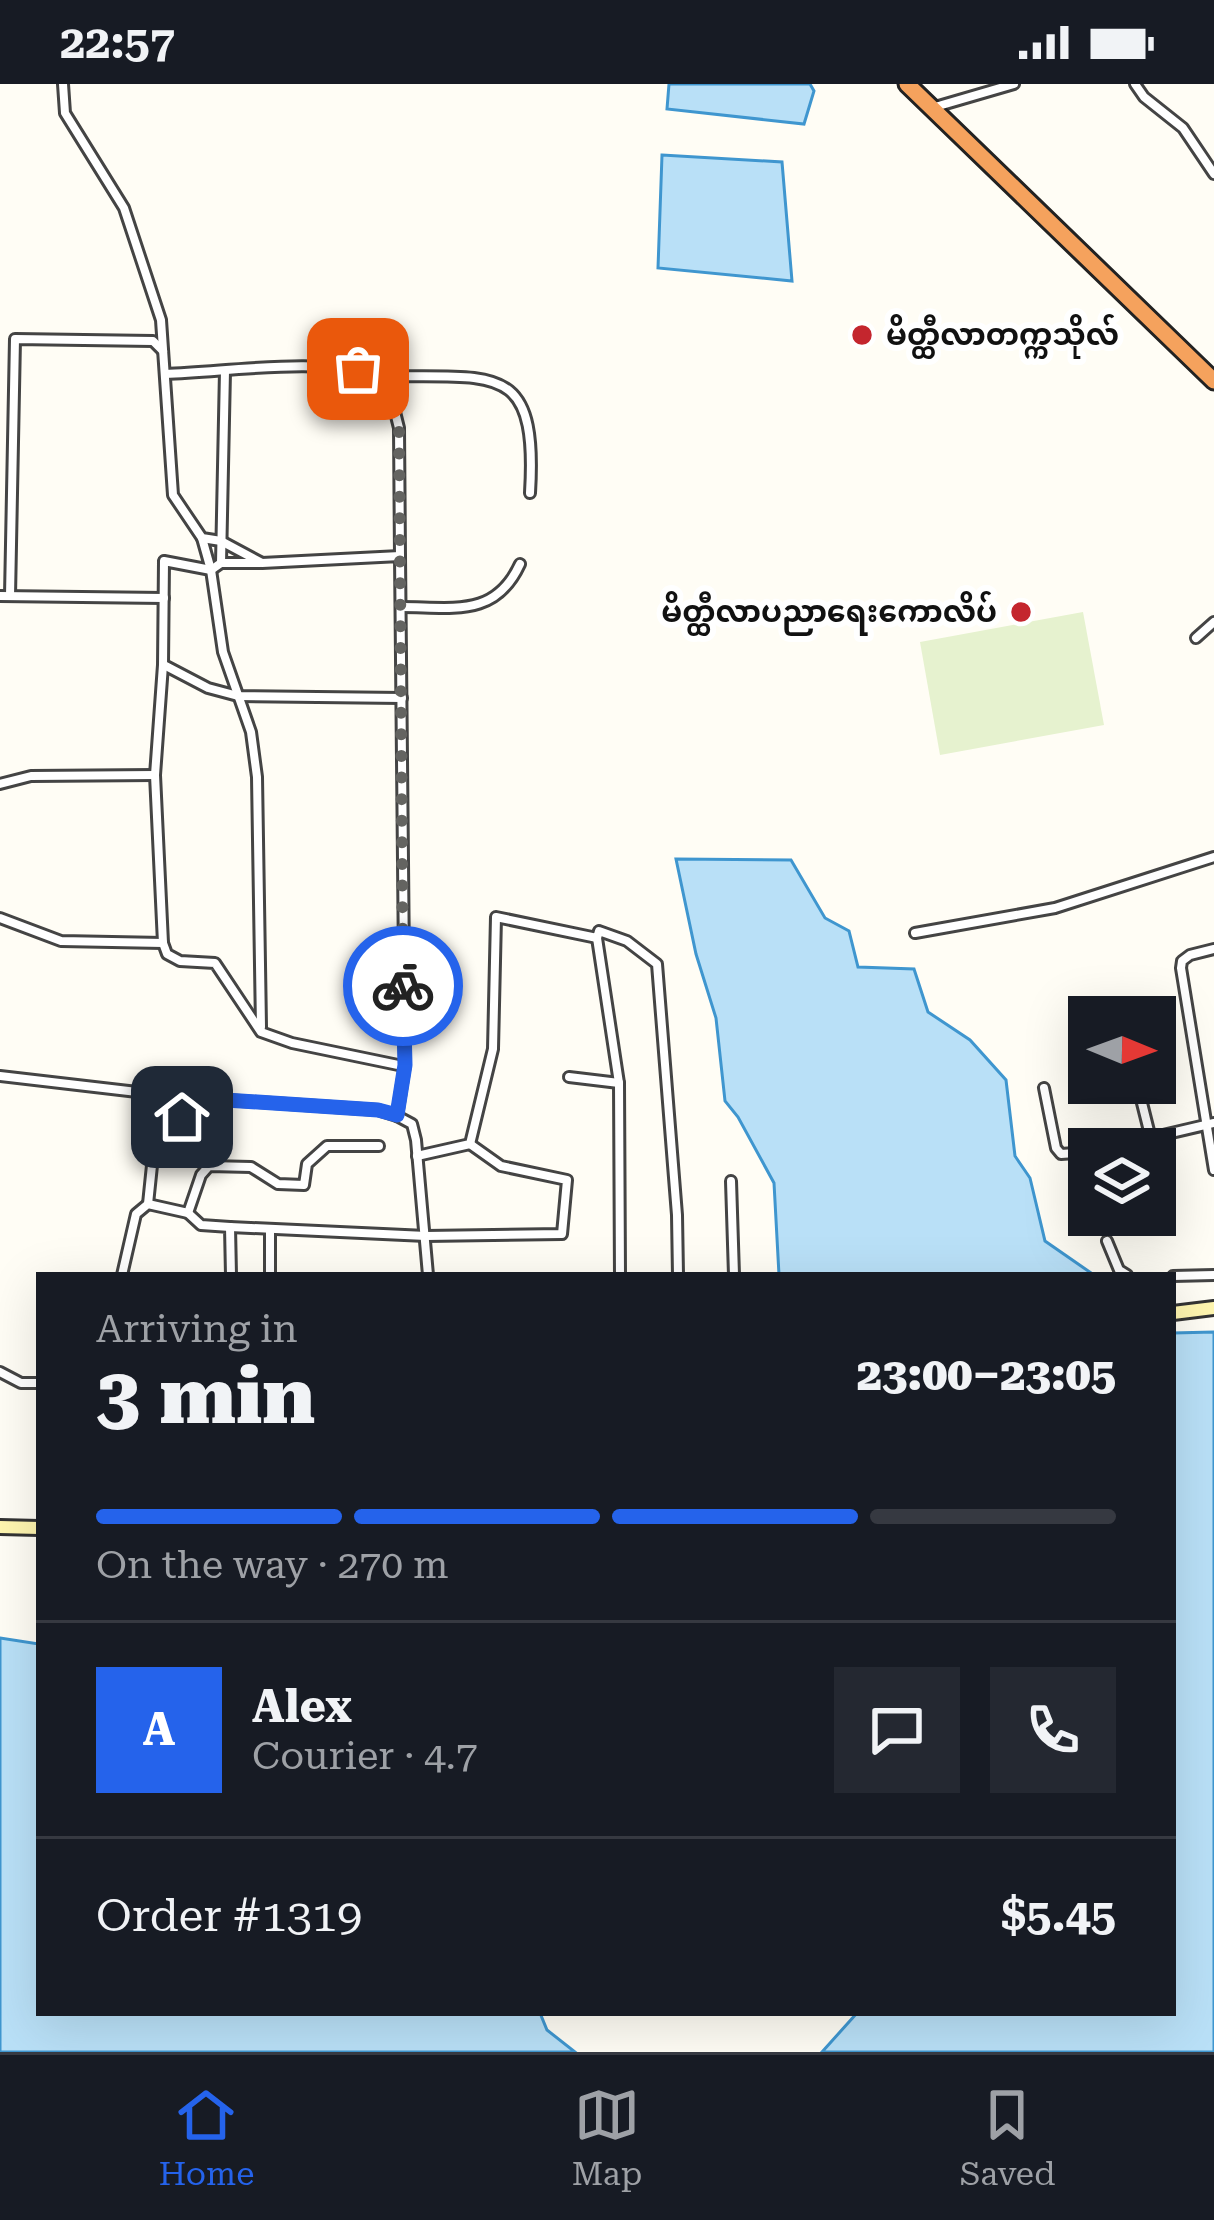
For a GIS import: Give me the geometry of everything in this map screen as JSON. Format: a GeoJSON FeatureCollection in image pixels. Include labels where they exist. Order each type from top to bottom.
{"type":"FeatureCollection","features":[{"type":"Feature","properties":{"kind":"highway"},"geometry":{"type":"LineString","coordinates":[[907,84],[1214,381]]}},
{"type":"Feature","properties":{"kind":"street"},"geometry":{"type":"LineString","coordinates":[[63,84],[65,113],[124,208],[161,320],[173,495],[202,538],[212,570],[223,652],[251,732],[257,777],[261,1032]]}},
{"type":"Feature","properties":{"kind":"street"},"geometry":{"type":"LineString","coordinates":[[933,108],[1014,84]]}},
{"type":"Feature","properties":{"kind":"street"},"geometry":{"type":"LineString","coordinates":[[1135,84],[1183,128],[1214,174]]}},
{"type":"Feature","properties":{"kind":"street"},"geometry":{"type":"LineString","coordinates":[[164,352],[153,341],[10,339],[5,596],[164,598]]}},
{"type":"Feature","properties":{"kind":"street"},"geometry":{"type":"LineString","coordinates":[[165,374],[293,366],[492,380],[514,393],[527,412],[530,493]]}},
{"type":"Feature","properties":{"kind":"street"},"geometry":{"type":"LineString","coordinates":[[221,563],[225,371]]}},
{"type":"Feature","properties":{"kind":"street"},"geometry":{"type":"LineString","coordinates":[[386,376],[399,428],[403,1066],[397,1115]]}},
{"type":"Feature","properties":{"kind":"street"},"geometry":{"type":"LineString","coordinates":[[202,538],[221,541],[262,563]]}},
{"type":"Feature","properties":{"kind":"street"},"geometry":{"type":"LineString","coordinates":[[400,556],[221,563],[212,570],[164,561],[155,775],[167,954],[180,961],[215,962],[261,1032],[403,1066]]}},
{"type":"Feature","properties":{"kind":"street"},"geometry":{"type":"LineString","coordinates":[[401,607],[474,607],[510,586],[520,564]]}},
{"type":"Feature","properties":{"kind":"street"},"geometry":{"type":"LineString","coordinates":[[1196,638],[1214,622]]}},
{"type":"Feature","properties":{"kind":"street"},"geometry":{"type":"LineString","coordinates":[[163,665],[208,688],[238,696],[402,698]]}},
{"type":"Feature","properties":{"kind":"street"},"geometry":{"type":"LineString","coordinates":[[0,784],[31,776],[155,775]]}},
{"type":"Feature","properties":{"kind":"street"},"geometry":{"type":"LineString","coordinates":[[915,933],[1055,908],[1214,857]]}},
{"type":"Feature","properties":{"kind":"street"},"geometry":{"type":"LineString","coordinates":[[470,1144],[493,1048],[496,917],[597,938]]}},
{"type":"Feature","properties":{"kind":"street"},"geometry":{"type":"LineString","coordinates":[[0,918],[61,941],[163,943]]}},
{"type":"Feature","properties":{"kind":"street"},"geometry":{"type":"LineString","coordinates":[[620,1272],[619,1083],[599,932],[627,941],[657,964],[678,1272]]}},
{"type":"Feature","properties":{"kind":"street"},"geometry":{"type":"LineString","coordinates":[[1214,949],[1182,962],[1214,1170]]}},
{"type":"Feature","properties":{"kind":"street"},"geometry":{"type":"LineString","coordinates":[[0,1076],[397,1115],[412,1124],[428,1272]]}},
{"type":"Feature","properties":{"kind":"street"},"geometry":{"type":"LineString","coordinates":[[569,1077],[619,1083]]}},
{"type":"Feature","properties":{"kind":"street"},"geometry":{"type":"LineString","coordinates":[[1044,1088],[1056,1148],[1068,1154]]}},
{"type":"Feature","properties":{"kind":"street"},"geometry":{"type":"LineString","coordinates":[[123,1272],[136,1214],[148,1204],[158,1117],[182,1117],[180,1097]]}},
{"type":"Feature","properties":{"kind":"street"},"geometry":{"type":"LineString","coordinates":[[1176,1132],[1209,1124]]}},
{"type":"Feature","properties":{"kind":"street"},"geometry":{"type":"LineString","coordinates":[[148,1204],[188,1213],[201,1225],[426,1236],[562,1234],[567,1180],[501,1166],[470,1144],[417,1156]]}},
{"type":"Feature","properties":{"kind":"street"},"geometry":{"type":"LineString","coordinates":[[188,1213],[201,1175],[209,1166],[251,1168],[278,1184],[304,1185],[307,1164],[327,1146],[379,1146]]}},
{"type":"Feature","properties":{"kind":"street"},"geometry":{"type":"LineString","coordinates":[[731,1181],[734,1272]]}},
{"type":"Feature","properties":{"kind":"street"},"geometry":{"type":"LineString","coordinates":[[230,1227],[230,1272]]}},
{"type":"Feature","properties":{"kind":"street"},"geometry":{"type":"LineString","coordinates":[[270,1229],[270,1272]]}},
{"type":"Feature","properties":{"kind":"street"},"geometry":{"type":"LineString","coordinates":[[1107,1241],[1122,1272]]}},
{"type":"Feature","properties":{"kind":"street"},"geometry":{"type":"LineString","coordinates":[[1176,1276],[1214,1274]]}},
{"type":"Feature","properties":{"kind":"street"},"geometry":{"type":"LineString","coordinates":[[1176,1313],[1214,1308]]}},
{"type":"Feature","properties":{"kind":"street"},"geometry":{"type":"LineString","coordinates":[[0,1372],[21,1383],[36,1383]]}},
{"type":"Feature","properties":{"kind":"street"},"geometry":{"type":"LineString","coordinates":[[0,1527],[36,1528]]}},
{"type":"Feature","properties":{"kind":"green space"},"geometry":{"type":"Polygon","coordinates":[[[1083,612],[1104,725],[940,755],[920,642],[1083,612]]]}},
{"type":"Feature","properties":{"kind":"water"},"geometry":{"type":"Polygon","coordinates":[[[669,84],[810,84],[814,91],[804,124],[667,109],[669,84]]]}},
{"type":"Feature","properties":{"kind":"water"},"geometry":{"type":"Polygon","coordinates":[[[662,155],[782,162],[792,281],[658,268],[662,155]]]}},
{"type":"Feature","properties":{"kind":"water"},"geometry":{"type":"Polygon","coordinates":[[[676,859],[791,860],[825,918],[849,931],[858,967],[914,969],[928,1012],[970,1040],[1006,1080],[1015,1156],[1030,1178],[1045,1241],[1090,1272],[779,1272],[774,1183],[725,1101],[716,1018],[696,954],[676,859]]]}},
{"type":"Feature","properties":{"kind":"water"},"geometry":{"type":"Polygon","coordinates":[[[1214,1332],[1214,2052],[822,2052],[854,2016],[1176,2016],[1176,1333],[1214,1332]]]}},
{"type":"Feature","properties":{"kind":"water"},"geometry":{"type":"Polygon","coordinates":[[[0,1638],[36,1644],[36,2016],[541,2016],[547,2030],[575,2052],[0,2052],[0,1638]]]}},
{"type":"Feature","properties":{"kind":"way so far"},"geometry":{"type":"LineString","coordinates":[[358,369],[386,376],[399,428],[403,986]]}},
{"type":"Feature","properties":{"kind":"place","name":"မိတ္ထီလာတက္ကသိုလ်"},"geometry":{"type":"Point","coordinates":[862,335]}},
{"type":"Feature","properties":{"kind":"place","name":"မိတ္ထီလာပညာရေးကောလိပ်"},"geometry":{"type":"Point","coordinates":[1021,612]}},
{"type":"Feature","properties":{"kind":"route"},"geometry":{"type":"LineString","coordinates":[[182,1117],[180,1097],[397,1115],[405,1065],[403,986]]}}]}
